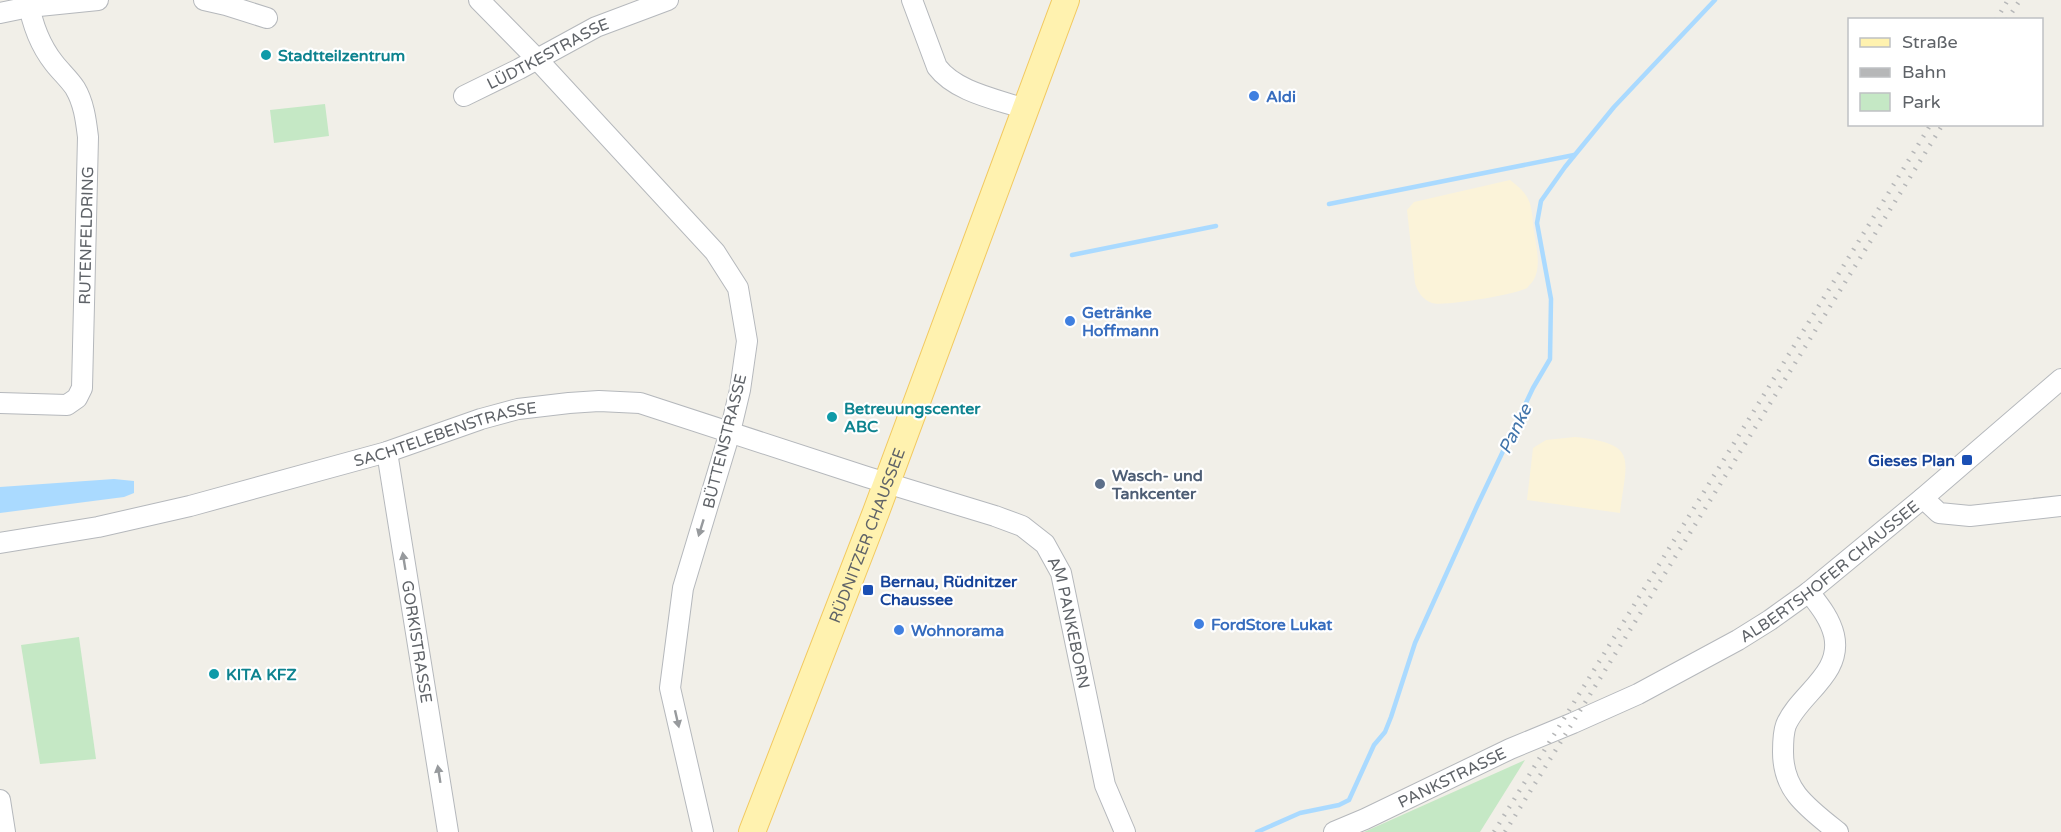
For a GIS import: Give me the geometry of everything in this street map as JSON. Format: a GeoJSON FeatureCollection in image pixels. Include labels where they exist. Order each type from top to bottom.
{"type":"FeatureCollection","features":[{"type":"Feature","properties":{"kind":"main road","name":"RÜDNITZER CHAUSSEE"},"geometry":{"type":"LineString","coordinates":[[752,832],[887,482],[1066,0]]}},
{"type":"Feature","properties":{"kind":"street"},"geometry":{"type":"LineString","coordinates":[[0,13],[28,4],[98,0]]}},
{"type":"Feature","properties":{"kind":"street"},"geometry":{"type":"LineString","coordinates":[[204,0],[226,4],[267,18]]}},
{"type":"Feature","properties":{"kind":"street","name":"BÜTTENSTRASSE"},"geometry":{"type":"LineString","coordinates":[[478,0],[536,58],[715,252],[738,288],[747,340],[740,390],[730,432],[683,588],[670,688],[703,832]]}},
{"type":"Feature","properties":{"kind":"street","name":"LÜDTKESTRASSE"},"geometry":{"type":"LineString","coordinates":[[464,96],[596,27],[668,0]]}},
{"type":"Feature","properties":{"kind":"street"},"geometry":{"type":"LineString","coordinates":[[912,0],[937,67],[943,75],[972,90],[1025,109]]}},
{"type":"Feature","properties":{"kind":"street","name":"RUTENFELDRING"},"geometry":{"type":"LineString","coordinates":[[0,403],[67,405],[77,398],[82,388],[87,128],[84,111],[75,89],[40,42],[31,22],[28,4]]}},
{"type":"Feature","properties":{"kind":"street","name":"ALBERTSHOFER CHAUSSEE"},"geometry":{"type":"LineString","coordinates":[[1573,723],[1638,694],[1770,620],[1809,592],[1923,498],[2061,379]]}},
{"type":"Feature","properties":{"kind":"street","name":"SACHTELEBENSTRASSE"},"geometry":{"type":"LineString","coordinates":[[0,543],[98,527],[190,506],[387,452],[481,419],[518,409],[569,403],[599,401],[640,403],[887,482]]}},
{"type":"Feature","properties":{"kind":"street","name":"GORKISTRASSE"},"geometry":{"type":"LineString","coordinates":[[387,452],[448,832]]}},
{"type":"Feature","properties":{"kind":"street","name":"AM PANKEBORN"},"geometry":{"type":"LineString","coordinates":[[887,482],[1022,526],[1045,544],[1061,573],[1105,785],[1125,832]]}},
{"type":"Feature","properties":{"kind":"street"},"geometry":{"type":"LineString","coordinates":[[1923,498],[1939,513],[1962,516],[2061,506]]}},
{"type":"Feature","properties":{"kind":"street"},"geometry":{"type":"LineString","coordinates":[[1809,592],[1826,614],[1834,636],[1833,655],[1824,679],[1807,696],[1786,725],[1783,758],[1786,777],[1798,796],[1838,832]]}},
{"type":"Feature","properties":{"kind":"street","name":"PANKSTRASSE"},"geometry":{"type":"LineString","coordinates":[[1334,832],[1510,749],[1573,723]]}},
{"type":"Feature","properties":{"kind":"street"},"geometry":{"type":"LineString","coordinates":[[0,800],[5,832]]}},
{"type":"Feature","properties":{"kind":"green space"},"geometry":{"type":"Polygon","coordinates":[[[325,104],[329,136],[274,143],[270,110],[325,104]]]}},
{"type":"Feature","properties":{"kind":"green space"},"geometry":{"type":"Polygon","coordinates":[[[79,637],[96,759],[40,764],[21,645],[79,637]]]}},
{"type":"Feature","properties":{"kind":"green space"},"geometry":{"type":"Polygon","coordinates":[[[1525,760],[1480,832],[1364,832],[1525,760]]]}},
{"type":"Feature","properties":{"kind":"sand"},"geometry":{"type":"Polygon","coordinates":[[[1510,180],[1523,191],[1530,202],[1538,263],[1533,281],[1527,288],[1520,291],[1480,299],[1439,304],[1426,300],[1415,283],[1407,210],[1414,202],[1510,180]]]}},
{"type":"Feature","properties":{"kind":"sand"},"geometry":{"type":"Polygon","coordinates":[[[1575,437],[1610,444],[1624,457],[1626,467],[1620,513],[1527,500],[1533,448],[1546,440],[1575,437]]]}},
{"type":"Feature","properties":{"kind":"water"},"geometry":{"type":"Polygon","coordinates":[[[114,479],[134,481],[134,493],[124,497],[0,513],[0,487],[114,479]]]}},
{"type":"Feature","properties":{"kind":"waterway","name":"Panke"},"geometry":{"type":"LineString","coordinates":[[1257,832],[1300,813],[1339,805],[1349,800],[1374,745],[1385,732],[1415,643],[1477,506],[1533,388],[1550,359],[1551,299],[1537,223],[1541,201],[1565,167],[1614,107],[1715,0]]}},
{"type":"Feature","properties":{"kind":"waterway"},"geometry":{"type":"LineString","coordinates":[[1329,204],[1574,155]]}},
{"type":"Feature","properties":{"kind":"waterway"},"geometry":{"type":"LineString","coordinates":[[1072,255],[1216,226]]}},
{"type":"Feature","properties":{"kind":"railway"},"geometry":{"type":"LineString","coordinates":[[1997,18],[2008,0]]}},
{"type":"Feature","properties":{"kind":"railway"},"geometry":{"type":"LineString","coordinates":[[2008,18],[2020,0]]}},
{"type":"Feature","properties":{"kind":"railway"},"geometry":{"type":"LineString","coordinates":[[1494,832],[1930,126]]}},
{"type":"Feature","properties":{"kind":"railway"},"geometry":{"type":"LineString","coordinates":[[1505,832],[1942,126]]}},
{"type":"Feature","properties":{"kind":"place","name":"Stadtteilzentrum"},"geometry":{"type":"Point","coordinates":[266,55]}},
{"type":"Feature","properties":{"kind":"place","name":"Aldi"},"geometry":{"type":"Point","coordinates":[1254,96]}},
{"type":"Feature","properties":{"kind":"place","name":"Getränke Hoffmann"},"geometry":{"type":"Point","coordinates":[1070,321]}},
{"type":"Feature","properties":{"kind":"place","name":"Betreuungscenter ABC"},"geometry":{"type":"Point","coordinates":[832,417]}},
{"type":"Feature","properties":{"kind":"place","name":"Gieses Plan"},"geometry":{"type":"Point","coordinates":[1967,460]}},
{"type":"Feature","properties":{"kind":"place","name":"Wasch- und Tankcenter"},"geometry":{"type":"Point","coordinates":[1100,484]}},
{"type":"Feature","properties":{"kind":"place","name":"Bernau, Rüdnitzer Chaussee"},"geometry":{"type":"Point","coordinates":[868,590]}},
{"type":"Feature","properties":{"kind":"place","name":"FordStore Lukat"},"geometry":{"type":"Point","coordinates":[1199,624]}},
{"type":"Feature","properties":{"kind":"place","name":"Wohnorama"},"geometry":{"type":"Point","coordinates":[899,630]}},
{"type":"Feature","properties":{"kind":"place","name":"KITA KFZ"},"geometry":{"type":"Point","coordinates":[214,674]}}]}
